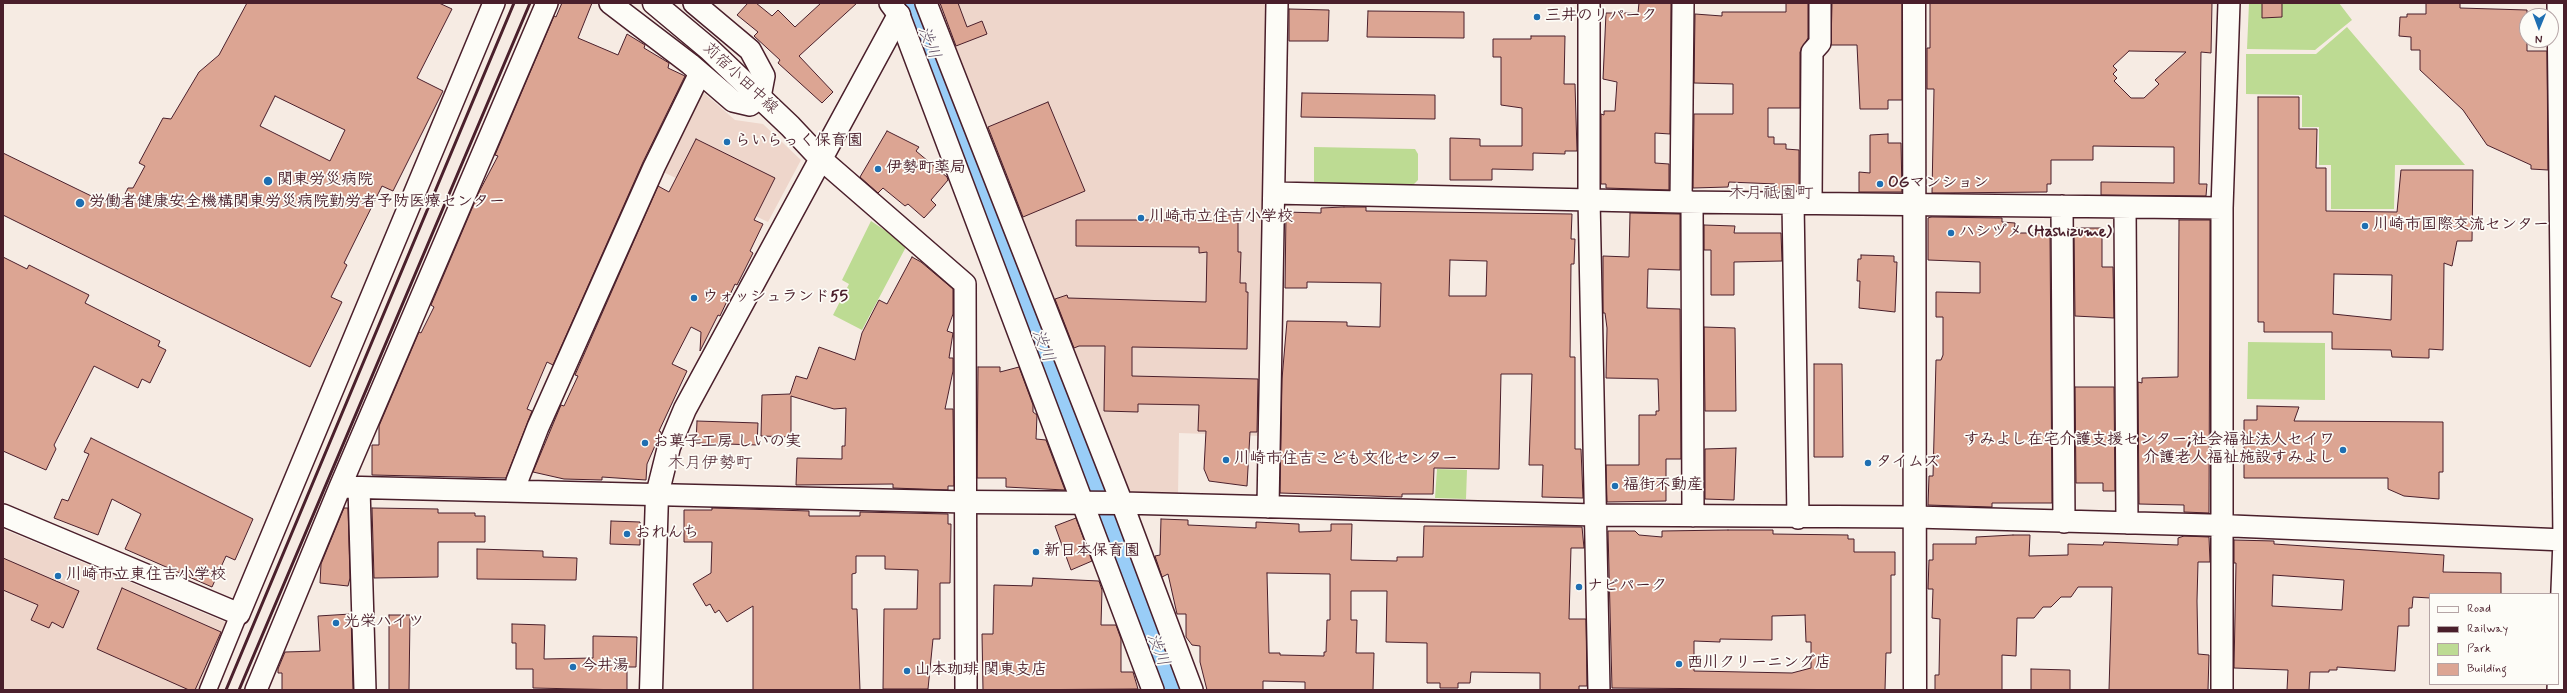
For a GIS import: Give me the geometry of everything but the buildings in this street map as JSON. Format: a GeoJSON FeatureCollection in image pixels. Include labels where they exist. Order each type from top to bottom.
{"type":"FeatureCollection","features":[{"type":"Feature","properties":{"kind":"street"},"geometry":{"type":"LineString","coordinates":[[208,690],[494,3]]}},
{"type":"Feature","properties":{"kind":"street"},"geometry":{"type":"LineString","coordinates":[[256,690],[349,487],[547,3]]}},
{"type":"Feature","properties":{"kind":"street"},"geometry":{"type":"LineString","coordinates":[[610,3],[700,72],[732,101],[750,105],[760,97],[764,76],[750,50],[694,3]]}},
{"type":"Feature","properties":{"kind":"street","name":"苅宿小田中線"},"geometry":{"type":"LineString","coordinates":[[654,3],[709,49],[760,97],[821,159]]}},
{"type":"Feature","properties":{"kind":"street"},"geometry":{"type":"LineString","coordinates":[[926,3],[1122,503],[1192,690]]}},
{"type":"Feature","properties":{"kind":"street"},"geometry":{"type":"LineString","coordinates":[[1268,507],[1277,3]]}},
{"type":"Feature","properties":{"kind":"street"},"geometry":{"type":"LineString","coordinates":[[1589,3],[1589,198],[1599,690]]}},
{"type":"Feature","properties":{"kind":"street"},"geometry":{"type":"LineString","coordinates":[[1683,3],[1692,516]]}},
{"type":"Feature","properties":{"kind":"street"},"geometry":{"type":"LineString","coordinates":[[1798,518],[1802,202],[1812,52],[1820,43],[1820,3]]}},
{"type":"Feature","properties":{"kind":"street"},"geometry":{"type":"LineString","coordinates":[[1914,3],[1915,690]]}},
{"type":"Feature","properties":{"kind":"street"},"geometry":{"type":"LineString","coordinates":[[2222,690],[2222,208],[2229,3]]}},
{"type":"Feature","properties":{"kind":"street"},"geometry":{"type":"LineString","coordinates":[[2558,3],[2562,224],[2564,540],[2559,665]]}},
{"type":"Feature","properties":{"kind":"street"},"geometry":{"type":"LineString","coordinates":[[651,690],[657,495],[669,447],[685,409],[821,159],[898,7]]}},
{"type":"Feature","properties":{"kind":"street"},"geometry":{"type":"LineString","coordinates":[[898,7],[1153,690]]}},
{"type":"Feature","properties":{"kind":"street"},"geometry":{"type":"LineString","coordinates":[[516,490],[517,481],[538,427],[654,167],[700,72]]}},
{"type":"Feature","properties":{"kind":"street"},"geometry":{"type":"LineString","coordinates":[[821,159],[965,284],[966,690]]}},
{"type":"Feature","properties":{"kind":"street"},"geometry":{"type":"LineString","coordinates":[[1274,193],[1589,198],[1687,202],[1802,202],[2222,208]]}},
{"type":"Feature","properties":{"kind":"street"},"geometry":{"type":"LineString","coordinates":[[2062,206],[2064,522]]}},
{"type":"Feature","properties":{"kind":"street"},"geometry":{"type":"LineString","coordinates":[[2125,207],[2127,523]]}},
{"type":"Feature","properties":{"kind":"street"},"geometry":{"type":"LineString","coordinates":[[349,487],[966,502],[1122,503],[1596,515],[1798,518],[1915,517],[2223,526],[2564,540]]}},
{"type":"Feature","properties":{"kind":"street"},"geometry":{"type":"LineString","coordinates":[[349,487],[365,690]]}},
{"type":"Feature","properties":{"kind":"street"},"geometry":{"type":"LineString","coordinates":[[3,515],[239,614]]}},
{"type":"Feature","properties":{"kind":"shaded area","name":"川崎市立住吉小学校"},"geometry":{"type":"Polygon","coordinates":[[[932,3],[1269,3],[1261,436],[1179,433],[1178,495],[1125,494],[932,3]]]}},
{"type":"Feature","properties":{"kind":"shaded area","name":"らいらっく保育園"},"geometry":{"type":"Polygon","coordinates":[[[697,87],[735,120],[763,124],[801,160],[768,222],[659,170],[697,87]]]}},
{"type":"Feature","properties":{"kind":"shaded area","name":"川崎市立東住吉小学校"},"geometry":{"type":"Polygon","coordinates":[[[3,529],[225,622],[227,632],[203,690],[3,690],[3,529]]]}},
{"type":"Feature","properties":{"kind":"green space"},"geometry":{"type":"Polygon","coordinates":[[[2249,3],[2339,3],[2352,20],[2315,50],[2247,49],[2249,3]]]}},
{"type":"Feature","properties":{"kind":"green space"},"geometry":{"type":"Polygon","coordinates":[[[2347,27],[2465,165],[2395,165],[2394,209],[2331,209],[2331,165],[2319,165],[2319,127],[2302,127],[2302,95],[2246,94],[2246,54],[2316,54],[2347,27]]]}},
{"type":"Feature","properties":{"kind":"green space"},"geometry":{"type":"Polygon","coordinates":[[[1314,147],[1415,149],[1418,154],[1418,180],[1412,186],[1314,184],[1314,147]]]}},
{"type":"Feature","properties":{"kind":"green space"},"geometry":{"type":"Polygon","coordinates":[[[871,221],[907,245],[862,330],[833,315],[849,284],[842,280],[871,221]]]}},
{"type":"Feature","properties":{"kind":"green space"},"geometry":{"type":"Polygon","coordinates":[[[2248,342],[2325,343],[2325,400],[2247,399],[2248,342]]]}},
{"type":"Feature","properties":{"kind":"green space"},"geometry":{"type":"Polygon","coordinates":[[[1437,469],[1467,470],[1466,499],[1435,498],[1437,469]]]}},
{"type":"Feature","properties":{"kind":"waterway","name":"渋川"},"geometry":{"type":"LineString","coordinates":[[913,3],[1172,690]]}},
{"type":"Feature","properties":{"kind":"railway"},"geometry":{"type":"LineString","coordinates":[[226,690],[514,3]]}},
{"type":"Feature","properties":{"kind":"railway"},"geometry":{"type":"LineString","coordinates":[[239,690],[530,3]]}},
{"type":"Feature","properties":{"kind":"place","name":"三井のリパーク"},"geometry":{"type":"Point","coordinates":[1537,17]}},
{"type":"Feature","properties":{"kind":"place","name":"らいらっく保育園"},"geometry":{"type":"Point","coordinates":[727,142]}},
{"type":"Feature","properties":{"kind":"place","name":"伊勢町薬局"},"geometry":{"type":"Point","coordinates":[878,169]}},
{"type":"Feature","properties":{"kind":"place","name":"関東労災病院"},"geometry":{"type":"Point","coordinates":[268,181]}},
{"type":"Feature","properties":{"kind":"place","name":"OGマンション"},"geometry":{"type":"Point","coordinates":[1880,184]}},
{"type":"Feature","properties":{"kind":"place","name":"労働者健康安全機構関東労災病院勤労者予防医療センター"},"geometry":{"type":"Point","coordinates":[80,203]}},
{"type":"Feature","properties":{"kind":"place","name":"川崎市立住吉小学校"},"geometry":{"type":"Point","coordinates":[1141,218]}},
{"type":"Feature","properties":{"kind":"place","name":"川崎市国際交流センター"},"geometry":{"type":"Point","coordinates":[2365,226]}},
{"type":"Feature","properties":{"kind":"place","name":"ハシヅメ (Hashizume)"},"geometry":{"type":"Point","coordinates":[1951,233]}},
{"type":"Feature","properties":{"kind":"place","name":"ウォッシュランド55"},"geometry":{"type":"Point","coordinates":[694,298]}},
{"type":"Feature","properties":{"kind":"place","name":"お菓子工房 しいの実"},"geometry":{"type":"Point","coordinates":[645,443]}},
{"type":"Feature","properties":{"kind":"place","name":"すみよし在宅介護支援センター;社会福祉法人セイワ 介護老人福祉施設すみよし"},"geometry":{"type":"Point","coordinates":[2343,450]}},
{"type":"Feature","properties":{"kind":"place","name":"川崎市住吉こども文化センター"},"geometry":{"type":"Point","coordinates":[1226,460]}},
{"type":"Feature","properties":{"kind":"place","name":"タイムズ"},"geometry":{"type":"Point","coordinates":[1868,463]}},
{"type":"Feature","properties":{"kind":"place","name":"福街不動産"},"geometry":{"type":"Point","coordinates":[1615,486]}},
{"type":"Feature","properties":{"kind":"place","name":"おれんち"},"geometry":{"type":"Point","coordinates":[627,534]}},
{"type":"Feature","properties":{"kind":"place","name":"新日本保育園"},"geometry":{"type":"Point","coordinates":[1036,552]}},
{"type":"Feature","properties":{"kind":"place","name":"川崎市立東住吉小学校"},"geometry":{"type":"Point","coordinates":[58,576]}},
{"type":"Feature","properties":{"kind":"place","name":"ナビパーク"},"geometry":{"type":"Point","coordinates":[1579,587]}},
{"type":"Feature","properties":{"kind":"place","name":"光栄ハイツ"},"geometry":{"type":"Point","coordinates":[336,623]}},
{"type":"Feature","properties":{"kind":"place","name":"西川クリーニング店"},"geometry":{"type":"Point","coordinates":[1679,664]}},
{"type":"Feature","properties":{"kind":"place","name":"今井湯"},"geometry":{"type":"Point","coordinates":[573,667]}},
{"type":"Feature","properties":{"kind":"place","name":"山本珈琲 関東支店"},"geometry":{"type":"Point","coordinates":[907,671]}},
{"type":"Feature","properties":{"kind":"district","name":"木月祗園町"},"geometry":{"type":"Point","coordinates":[1771,194]}},
{"type":"Feature","properties":{"kind":"district","name":"木月伊勢町"},"geometry":{"type":"Point","coordinates":[710,464]}}]}
